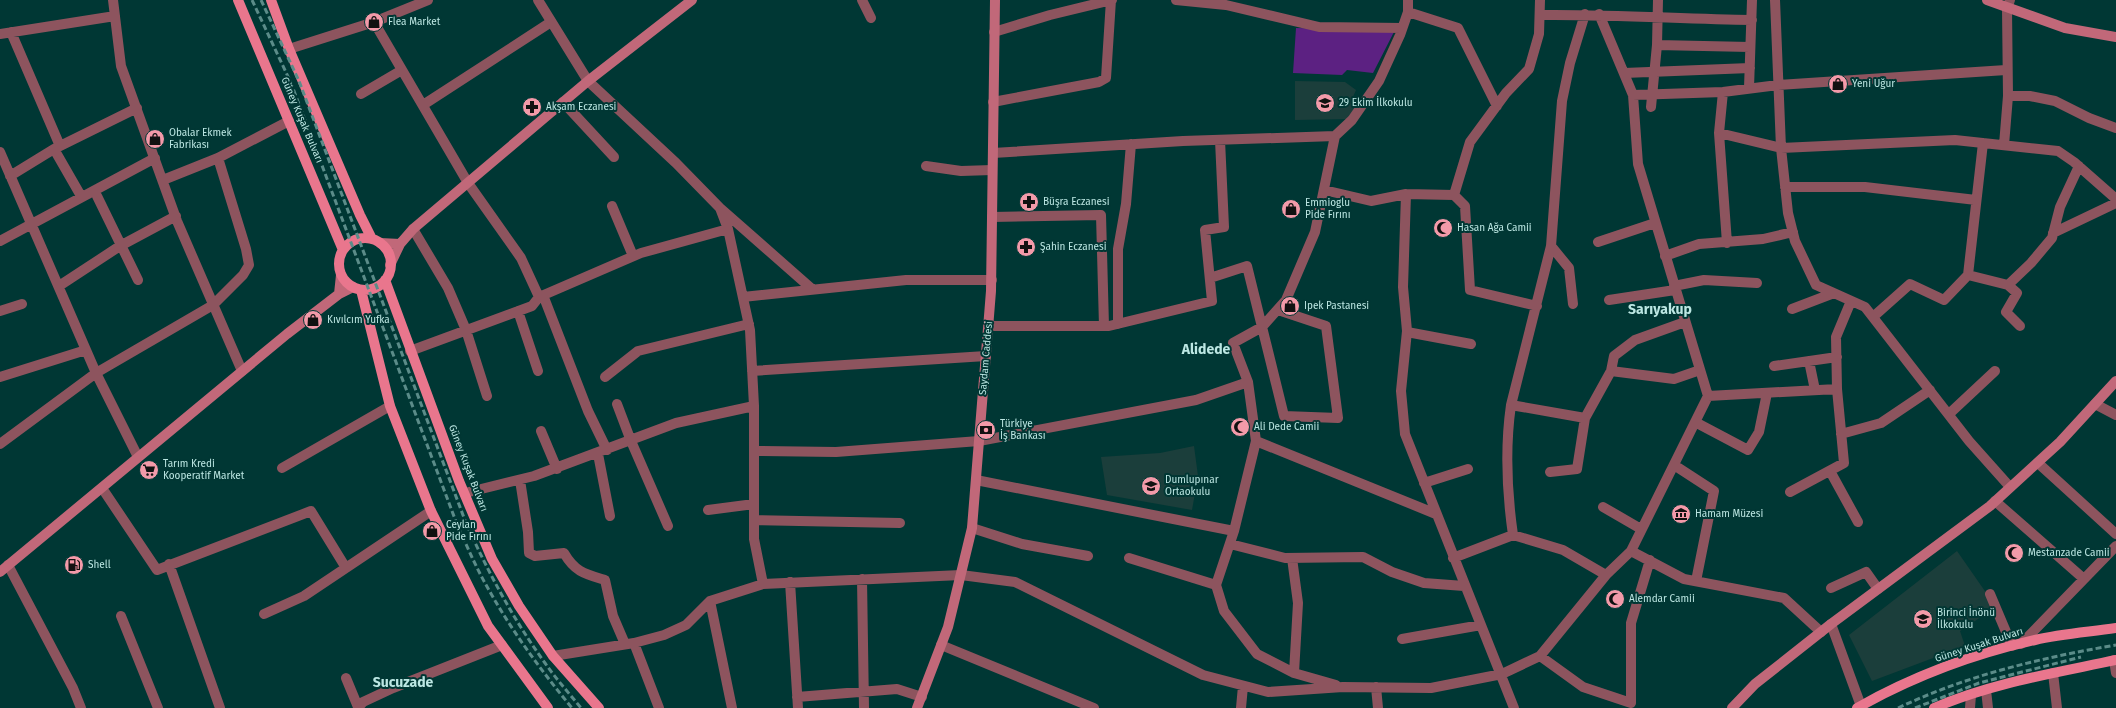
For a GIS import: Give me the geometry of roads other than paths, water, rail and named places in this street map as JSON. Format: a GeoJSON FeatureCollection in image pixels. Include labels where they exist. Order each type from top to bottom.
{"type":"FeatureCollection","features":[{"type":"Feature","properties":{"kind":"main road","name":"Güney Kuşak Bulvarı"},"geometry":{"type":"LineString","coordinates":[[238,0],[343,250]]}},
{"type":"Feature","properties":{"kind":"main road","name":"Güney Kuşak Bulvarı"},"geometry":{"type":"LineString","coordinates":[[272,0],[289,49],[360,215],[376,241]]}},
{"type":"Feature","properties":{"kind":"main road"},"geometry":{"type":"LineString","coordinates":[[0,572],[242,371],[339,294],[357,289],[374,288],[385,280],[400,244],[413,229],[588,81],[692,0]]}},
{"type":"Feature","properties":{"kind":"main road","name":"Saydam Caddesi"},"geometry":{"type":"LineString","coordinates":[[917,708],[948,627],[972,528],[992,280],[995,0]]}},
{"type":"Feature","properties":{"kind":"main road"},"geometry":{"type":"LineString","coordinates":[[1987,0],[2008,4],[2065,28],[2116,37]]}},
{"type":"Feature","properties":{"kind":"main road"},"geometry":{"type":"LineString","coordinates":[[339,294],[341,275],[339,262],[343,250],[356,240],[400,244]]}},
{"type":"Feature","properties":{"kind":"main road"},"geometry":{"type":"LineString","coordinates":[[376,241],[387,253],[390,265]]}},
{"type":"Feature","properties":{"kind":"main road"},"geometry":{"type":"LineString","coordinates":[[341,275],[346,282],[357,289],[390,406],[431,512],[488,626],[548,708]]}},
{"type":"Feature","properties":{"kind":"main road","name":"Güney Kuşak Bulvarı"},"geometry":{"type":"LineString","coordinates":[[385,280],[410,351],[464,493],[492,559],[519,606],[553,656],[600,708]]}},
{"type":"Feature","properties":{"kind":"main road"},"geometry":{"type":"LineString","coordinates":[[1732,708],[1755,684],[1831,624],[1995,501],[2060,442],[2116,381]]}},
{"type":"Feature","properties":{"kind":"main road","name":"Güney Kuşak Bulvarı"},"geometry":{"type":"LineString","coordinates":[[1859,707],[1886,692],[1960,662],[2035,640],[2116,628]]}},
{"type":"Feature","properties":{"kind":"main road"},"geometry":{"type":"LineString","coordinates":[[1934,708],[1986,690],[2053,673],[2115,660]]}},
{"type":"Feature","properties":{"kind":"street"},"geometry":{"type":"LineString","coordinates":[[113,0],[121,66],[176,216],[242,371]]}},
{"type":"Feature","properties":{"kind":"street"},"geometry":{"type":"LineString","coordinates":[[289,49],[374,22],[428,0]]}},
{"type":"Feature","properties":{"kind":"street"},"geometry":{"type":"LineString","coordinates":[[538,0],[588,81],[676,163],[720,208],[812,289]]}},
{"type":"Feature","properties":{"kind":"street"},"geometry":{"type":"LineString","coordinates":[[862,0],[871,18]]}},
{"type":"Feature","properties":{"kind":"street"},"geometry":{"type":"LineString","coordinates":[[993,102],[1099,82],[1106,78],[1112,0],[1050,15],[994,32]]}},
{"type":"Feature","properties":{"kind":"street"},"geometry":{"type":"LineString","coordinates":[[1176,0],[1226,3],[1319,27],[1402,28]]}},
{"type":"Feature","properties":{"kind":"street"},"geometry":{"type":"LineString","coordinates":[[1343,687],[1294,673],[1257,654],[1224,611],[1216,585],[1234,530],[1256,441],[1248,382],[1233,343],[1262,327],[1286,300],[1315,232],[1335,136],[1352,120],[1379,81],[1408,12],[1408,0]]}},
{"type":"Feature","properties":{"kind":"street"},"geometry":{"type":"LineString","coordinates":[[1454,195],[1470,142],[1496,106],[1529,69],[1539,34],[1540,0]]}},
{"type":"Feature","properties":{"kind":"street"},"geometry":{"type":"LineString","coordinates":[[1652,107],[1657,45],[1658,0]]}},
{"type":"Feature","properties":{"kind":"street"},"geometry":{"type":"LineString","coordinates":[[1749,88],[1752,0]]}},
{"type":"Feature","properties":{"kind":"street"},"geometry":{"type":"LineString","coordinates":[[1775,0],[1781,148],[1788,213],[1793,232],[1816,285],[1865,306],[1949,414],[2010,487]]}},
{"type":"Feature","properties":{"kind":"street"},"geometry":{"type":"LineString","coordinates":[[2004,145],[2008,96],[2006,70],[2008,4]]}},
{"type":"Feature","properties":{"kind":"street"},"geometry":{"type":"LineString","coordinates":[[1408,12],[1458,28],[1496,106]]}},
{"type":"Feature","properties":{"kind":"street"},"geometry":{"type":"LineString","coordinates":[[1513,535],[1508,503],[1508,423],[1511,405],[1551,246],[1562,101],[1570,63],[1585,14]]}},
{"type":"Feature","properties":{"kind":"street"},"geometry":{"type":"LineString","coordinates":[[1540,15],[1599,14],[1658,19],[1752,20]]}},
{"type":"Feature","properties":{"kind":"street"},"geometry":{"type":"LineString","coordinates":[[553,656],[630,643],[664,635],[686,625],[710,601],[763,584],[961,575],[1015,582],[1203,676],[1268,692],[1343,687],[1431,688],[1502,674],[1540,656],[1606,575],[1631,550],[1708,396],[1638,164],[1633,95],[1599,14]]}},
{"type":"Feature","properties":{"kind":"street"},"geometry":{"type":"LineString","coordinates":[[0,34],[115,16]]}},
{"type":"Feature","properties":{"kind":"street"},"geometry":{"type":"LineString","coordinates":[[374,22],[468,183],[521,258],[541,296],[588,411],[603,452],[610,516]]}},
{"type":"Feature","properties":{"kind":"street"},"geometry":{"type":"LineString","coordinates":[[423,105],[551,22]]}},
{"type":"Feature","properties":{"kind":"street"},"geometry":{"type":"LineString","coordinates":[[11,32],[57,148],[81,196]]}},
{"type":"Feature","properties":{"kind":"street"},"geometry":{"type":"LineString","coordinates":[[1657,45],[1750,47]]}},
{"type":"Feature","properties":{"kind":"street"},"geometry":{"type":"LineString","coordinates":[[1624,73],[1750,68]]}},
{"type":"Feature","properties":{"kind":"street"},"geometry":{"type":"LineString","coordinates":[[361,94],[402,70]]}},
{"type":"Feature","properties":{"kind":"street"},"geometry":{"type":"LineString","coordinates":[[1633,95],[1723,92],[1778,85],[2006,70]]}},
{"type":"Feature","properties":{"kind":"street"},"geometry":{"type":"LineString","coordinates":[[1723,92],[1719,133],[1727,243]]}},
{"type":"Feature","properties":{"kind":"street"},"geometry":{"type":"LineString","coordinates":[[2008,96],[2030,96],[2055,101],[2089,118],[2116,128]]}},
{"type":"Feature","properties":{"kind":"street"},"geometry":{"type":"LineString","coordinates":[[563,102],[614,157]]}},
{"type":"Feature","properties":{"kind":"street"},"geometry":{"type":"LineString","coordinates":[[10,176],[57,148],[137,108]]}},
{"type":"Feature","properties":{"kind":"street"},"geometry":{"type":"LineString","coordinates":[[163,180],[218,158],[290,121]]}},
{"type":"Feature","properties":{"kind":"street"},"geometry":{"type":"LineString","coordinates":[[1719,133],[1781,148],[1955,140],[2058,151],[2079,166],[2116,199]]}},
{"type":"Feature","properties":{"kind":"street"},"geometry":{"type":"LineString","coordinates":[[993,153],[1131,144],[1335,136]]}},
{"type":"Feature","properties":{"kind":"street"},"geometry":{"type":"LineString","coordinates":[[988,326],[1104,326],[1212,302],[1205,230],[1224,227],[1220,140]]}},
{"type":"Feature","properties":{"kind":"street"},"geometry":{"type":"LineString","coordinates":[[1873,317],[1910,284],[1944,300],[1968,275],[1983,143]]}},
{"type":"Feature","properties":{"kind":"street"},"geometry":{"type":"LineString","coordinates":[[1118,324],[1118,249],[1126,204],[1131,144]]}},
{"type":"Feature","properties":{"kind":"street"},"geometry":{"type":"LineString","coordinates":[[0,152],[96,373],[138,458]]}},
{"type":"Feature","properties":{"kind":"street"},"geometry":{"type":"LineString","coordinates":[[0,241],[33,225],[81,196],[154,158]]}},
{"type":"Feature","properties":{"kind":"street"},"geometry":{"type":"LineString","coordinates":[[0,444],[96,373],[213,305],[243,275],[249,265],[246,249],[218,158]]}},
{"type":"Feature","properties":{"kind":"street"},"geometry":{"type":"LineString","coordinates":[[926,166],[961,170],[992,170]]}},
{"type":"Feature","properties":{"kind":"street"},"geometry":{"type":"LineString","coordinates":[[2008,285],[2031,263],[2052,238],[2060,207],[2079,166]]}},
{"type":"Feature","properties":{"kind":"street"},"geometry":{"type":"LineString","coordinates":[[1785,187],[1864,187],[1976,200]]}},
{"type":"Feature","properties":{"kind":"street"},"geometry":{"type":"LineString","coordinates":[[1324,190],[1371,201],[1406,194],[1454,195],[1465,206],[1470,290],[1537,306]]}},
{"type":"Feature","properties":{"kind":"street"},"geometry":{"type":"LineString","coordinates":[[1406,194],[1403,288],[1407,332],[1401,391],[1405,434],[1464,586],[1502,674],[1514,708]]}},
{"type":"Feature","properties":{"kind":"street"},"geometry":{"type":"LineString","coordinates":[[96,196],[138,280]]}},
{"type":"Feature","properties":{"kind":"street"},"geometry":{"type":"LineString","coordinates":[[2053,233],[2116,203]]}},
{"type":"Feature","properties":{"kind":"street"},"geometry":{"type":"LineString","coordinates":[[612,206],[634,256]]}},
{"type":"Feature","properties":{"kind":"street"},"geometry":{"type":"LineString","coordinates":[[720,208],[728,229],[749,324],[754,406],[754,539],[763,584]]}},
{"type":"Feature","properties":{"kind":"street"},"geometry":{"type":"LineString","coordinates":[[992,217],[1101,215],[1104,326]]}},
{"type":"Feature","properties":{"kind":"street"},"geometry":{"type":"LineString","coordinates":[[59,286],[120,246],[176,216]]}},
{"type":"Feature","properties":{"kind":"street"},"geometry":{"type":"LineString","coordinates":[[1598,242],[1655,223]]}},
{"type":"Feature","properties":{"kind":"street"},"geometry":{"type":"LineString","coordinates":[[413,229],[448,288],[466,330],[487,396]]}},
{"type":"Feature","properties":{"kind":"street"},"geometry":{"type":"LineString","coordinates":[[410,351],[532,306],[541,296],[634,256],[728,229]]}},
{"type":"Feature","properties":{"kind":"street"},"geometry":{"type":"LineString","coordinates":[[1665,256],[1699,244],[1763,239],[1793,232]]}},
{"type":"Feature","properties":{"kind":"street"},"geometry":{"type":"LineString","coordinates":[[1551,246],[1569,268],[1573,304]]}},
{"type":"Feature","properties":{"kind":"street"},"geometry":{"type":"LineString","coordinates":[[1210,278],[1247,266],[1284,416],[1338,418],[1326,326],[1278,310]]}},
{"type":"Feature","properties":{"kind":"street"},"geometry":{"type":"LineString","coordinates":[[1968,275],[2008,285],[2017,292],[2006,312],[2020,326]]}},
{"type":"Feature","properties":{"kind":"street"},"geometry":{"type":"LineString","coordinates":[[743,297],[906,280],[992,280]]}},
{"type":"Feature","properties":{"kind":"street"},"geometry":{"type":"LineString","coordinates":[[1609,300],[1675,288],[1704,280],[1756,283]]}},
{"type":"Feature","properties":{"kind":"street"},"geometry":{"type":"LineString","coordinates":[[1792,309],[1834,293]]}},
{"type":"Feature","properties":{"kind":"street"},"geometry":{"type":"LineString","coordinates":[[1790,492],[1844,463],[1837,389],[1836,337],[1851,301]]}},
{"type":"Feature","properties":{"kind":"street"},"geometry":{"type":"LineString","coordinates":[[0,311],[22,304]]}},
{"type":"Feature","properties":{"kind":"street"},"geometry":{"type":"LineString","coordinates":[[518,311],[538,371]]}},
{"type":"Feature","properties":{"kind":"street"},"geometry":{"type":"LineString","coordinates":[[1550,472],[1577,469],[1585,418],[1611,371],[1614,356],[1635,340],[1685,322]]}},
{"type":"Feature","properties":{"kind":"street"},"geometry":{"type":"LineString","coordinates":[[605,377],[638,351],[749,324]]}},
{"type":"Feature","properties":{"kind":"street"},"geometry":{"type":"LineString","coordinates":[[1407,332],[1471,344]]}},
{"type":"Feature","properties":{"kind":"street"},"geometry":{"type":"LineString","coordinates":[[0,377],[86,350]]}},
{"type":"Feature","properties":{"kind":"street"},"geometry":{"type":"LineString","coordinates":[[752,371],[986,356]]}},
{"type":"Feature","properties":{"kind":"street"},"geometry":{"type":"LineString","coordinates":[[1774,366],[1837,357]]}},
{"type":"Feature","properties":{"kind":"street"},"geometry":{"type":"LineString","coordinates":[[1809,361],[1815,390]]}},
{"type":"Feature","properties":{"kind":"street"},"geometry":{"type":"LineString","coordinates":[[1611,371],[1674,379],[1700,370]]}},
{"type":"Feature","properties":{"kind":"street"},"geometry":{"type":"LineString","coordinates":[[1949,414],[1995,371]]}},
{"type":"Feature","properties":{"kind":"street"},"geometry":{"type":"LineString","coordinates":[[754,452],[836,452],[979,441],[1196,400],[1248,382]]}},
{"type":"Feature","properties":{"kind":"street"},"geometry":{"type":"LineString","coordinates":[[1708,396],[1837,389]]}},
{"type":"Feature","properties":{"kind":"street"},"geometry":{"type":"LineString","coordinates":[[1841,434],[1881,422],[1930,390]]}},
{"type":"Feature","properties":{"kind":"street"},"geometry":{"type":"LineString","coordinates":[[1695,422],[1748,450],[1759,432],[1767,393]]}},
{"type":"Feature","properties":{"kind":"street"},"geometry":{"type":"LineString","coordinates":[[617,404],[630,441],[668,526]]}},
{"type":"Feature","properties":{"kind":"street"},"geometry":{"type":"LineString","coordinates":[[2095,404],[2116,415]]}},
{"type":"Feature","properties":{"kind":"street"},"geometry":{"type":"LineString","coordinates":[[1511,405],[1585,418]]}},
{"type":"Feature","properties":{"kind":"street"},"geometry":{"type":"LineString","coordinates":[[282,468],[390,406]]}},
{"type":"Feature","properties":{"kind":"street"},"geometry":{"type":"LineString","coordinates":[[464,493],[520,480],[557,469],[676,423],[754,406]]}},
{"type":"Feature","properties":{"kind":"street"},"geometry":{"type":"LineString","coordinates":[[541,431],[557,469]]}},
{"type":"Feature","properties":{"kind":"street"},"geometry":{"type":"LineString","coordinates":[[1256,441],[1436,514]]}},
{"type":"Feature","properties":{"kind":"street"},"geometry":{"type":"LineString","coordinates":[[2038,462],[2116,534]]}},
{"type":"Feature","properties":{"kind":"street"},"geometry":{"type":"LineString","coordinates":[[1674,465],[1714,491],[1696,581]]}},
{"type":"Feature","properties":{"kind":"street"},"geometry":{"type":"LineString","coordinates":[[1424,483],[1468,469]]}},
{"type":"Feature","properties":{"kind":"street"},"geometry":{"type":"LineString","coordinates":[[1830,471],[1858,522]]}},
{"type":"Feature","properties":{"kind":"street"},"geometry":{"type":"LineString","coordinates":[[520,480],[528,532],[529,553],[534,556],[564,553],[570,564],[580,572],[605,580],[613,616],[630,643],[659,708]]}},
{"type":"Feature","properties":{"kind":"street"},"geometry":{"type":"LineString","coordinates":[[976,480],[1234,530]]}},
{"type":"Feature","properties":{"kind":"street"},"geometry":{"type":"LineString","coordinates":[[102,488],[158,570],[168,564],[311,511],[346,568]]}},
{"type":"Feature","properties":{"kind":"street"},"geometry":{"type":"LineString","coordinates":[[1995,501],[2084,579]]}},
{"type":"Feature","properties":{"kind":"street"},"geometry":{"type":"LineString","coordinates":[[708,510],[754,504]]}},
{"type":"Feature","properties":{"kind":"street"},"geometry":{"type":"LineString","coordinates":[[1603,507],[1641,529]]}},
{"type":"Feature","properties":{"kind":"street"},"geometry":{"type":"LineString","coordinates":[[264,614],[304,596],[431,512]]}},
{"type":"Feature","properties":{"kind":"street"},"geometry":{"type":"LineString","coordinates":[[754,520],[900,523]]}},
{"type":"Feature","properties":{"kind":"street"},"geometry":{"type":"LineString","coordinates":[[972,528],[1022,544],[1088,556]]}},
{"type":"Feature","properties":{"kind":"street"},"geometry":{"type":"LineString","coordinates":[[1453,558],[1513,535],[1563,550],[1606,575]]}},
{"type":"Feature","properties":{"kind":"street"},"geometry":{"type":"LineString","coordinates":[[1230,544],[1285,558],[1363,557],[1392,572],[1424,583],[1464,586]]}},
{"type":"Feature","properties":{"kind":"street"},"geometry":{"type":"LineString","coordinates":[[1990,594],[2016,645],[2116,546]]}},
{"type":"Feature","properties":{"kind":"street"},"geometry":{"type":"LineString","coordinates":[[1631,550],[1684,578],[1784,598],[1821,632]]}},
{"type":"Feature","properties":{"kind":"street"},"geometry":{"type":"LineString","coordinates":[[1129,558],[1216,585]]}},
{"type":"Feature","properties":{"kind":"street"},"geometry":{"type":"LineString","coordinates":[[1292,558],[1298,603],[1294,673]]}},
{"type":"Feature","properties":{"kind":"street"},"geometry":{"type":"LineString","coordinates":[[1540,656],[1583,687],[1631,703],[1631,623],[1650,560]]}},
{"type":"Feature","properties":{"kind":"street"},"geometry":{"type":"LineString","coordinates":[[168,564],[220,708]]}},
{"type":"Feature","properties":{"kind":"street"},"geometry":{"type":"LineString","coordinates":[[8,565],[73,688],[81,708]]}},
{"type":"Feature","properties":{"kind":"street"},"geometry":{"type":"LineString","coordinates":[[1831,588],[1866,572],[1878,589]]}},
{"type":"Feature","properties":{"kind":"street"},"geometry":{"type":"LineString","coordinates":[[862,579],[864,708]]}},
{"type":"Feature","properties":{"kind":"street"},"geometry":{"type":"LineString","coordinates":[[790,582],[798,708]]}},
{"type":"Feature","properties":{"kind":"street"},"geometry":{"type":"LineString","coordinates":[[710,601],[732,708]]}},
{"type":"Feature","properties":{"kind":"street"},"geometry":{"type":"LineString","coordinates":[[122,616],[158,708]]}},
{"type":"Feature","properties":{"kind":"street"},"geometry":{"type":"LineString","coordinates":[[1831,624],[1859,707]]}},
{"type":"Feature","properties":{"kind":"street"},"geometry":{"type":"LineString","coordinates":[[1402,639],[1481,625]]}},
{"type":"Feature","properties":{"kind":"street"},"geometry":{"type":"LineString","coordinates":[[346,678],[358,708],[363,702],[392,688],[502,645]]}},
{"type":"Feature","properties":{"kind":"street"},"geometry":{"type":"LineString","coordinates":[[941,645],[1094,708]]}},
{"type":"Feature","properties":{"kind":"street"},"geometry":{"type":"LineString","coordinates":[[2115,660],[2116,673]]}},
{"type":"Feature","properties":{"kind":"street"},"geometry":{"type":"LineString","coordinates":[[2053,673],[2057,708]]}},
{"type":"Feature","properties":{"kind":"street"},"geometry":{"type":"LineString","coordinates":[[1241,708],[1243,686]]}},
{"type":"Feature","properties":{"kind":"street"},"geometry":{"type":"LineString","coordinates":[[1376,687],[1378,708]]}},
{"type":"Feature","properties":{"kind":"street"},"geometry":{"type":"LineString","coordinates":[[798,697],[897,689],[922,697]]}},
{"type":"Feature","properties":{"kind":"street"},"geometry":{"type":"LineString","coordinates":[[1986,690],[1988,708]]}},
{"type":"Feature","properties":{"kind":"street"},"geometry":{"type":"LineString","coordinates":[[1970,708],[1971,695]]}},
{"type":"Feature","properties":{"kind":"railway"},"geometry":{"type":"LineString","coordinates":[[252,0],[291,83],[458,527],[481,576],[514,631],[572,708]]}},
{"type":"Feature","properties":{"kind":"railway"},"geometry":{"type":"LineString","coordinates":[[261,0],[299,81],[466,523],[492,577],[522,629],[549,669],[581,708]]}},
{"type":"Feature","properties":{"kind":"railway"},"geometry":{"type":"LineString","coordinates":[[1898,708],[1951,686],[2005,669],[2116,645]]}},
{"type":"Feature","properties":{"kind":"railway"},"geometry":{"type":"LineString","coordinates":[[1915,708],[1979,683],[2081,657]]}},
{"type":"Feature","properties":{"kind":"place","name":"Flea Market"},"geometry":{"type":"Point","coordinates":[374,22]}},
{"type":"Feature","properties":{"kind":"place","name":"Yeni Uğur"},"geometry":{"type":"Point","coordinates":[1838,84]}},
{"type":"Feature","properties":{"kind":"place","name":"29 Ekim İlkokulu"},"geometry":{"type":"Point","coordinates":[1325,103]}},
{"type":"Feature","properties":{"kind":"place","name":"Akşam Eczanesi"},"geometry":{"type":"Point","coordinates":[532,107]}},
{"type":"Feature","properties":{"kind":"place","name":"Obalar Ekmek Fabrikası"},"geometry":{"type":"Point","coordinates":[155,139]}},
{"type":"Feature","properties":{"kind":"place","name":"Büşra Eczanesi"},"geometry":{"type":"Point","coordinates":[1029,202]}},
{"type":"Feature","properties":{"kind":"place","name":"Emmioglu Pide Fırını"},"geometry":{"type":"Point","coordinates":[1291,209]}},
{"type":"Feature","properties":{"kind":"place","name":"Hasan Ağa Camii"},"geometry":{"type":"Point","coordinates":[1443,228]}},
{"type":"Feature","properties":{"kind":"place","name":"Şahin Eczanesi"},"geometry":{"type":"Point","coordinates":[1026,247]}},
{"type":"Feature","properties":{"kind":"place","name":"Ipek Pastanesi"},"geometry":{"type":"Point","coordinates":[1290,306]}},
{"type":"Feature","properties":{"kind":"place","name":"Kıvılcım Yufka"},"geometry":{"type":"Point","coordinates":[313,320]}},
{"type":"Feature","properties":{"kind":"place","name":"Ali Dede Camii"},"geometry":{"type":"Point","coordinates":[1240,427]}},
{"type":"Feature","properties":{"kind":"place","name":"Türkiye İş Bankası"},"geometry":{"type":"Point","coordinates":[986,430]}},
{"type":"Feature","properties":{"kind":"place","name":"Tarım Kredi Kooperatif Market"},"geometry":{"type":"Point","coordinates":[149,470]}},
{"type":"Feature","properties":{"kind":"place","name":"Dumlupınar Ortaokulu"},"geometry":{"type":"Point","coordinates":[1151,486]}},
{"type":"Feature","properties":{"kind":"place","name":"Hamam Müzesi"},"geometry":{"type":"Point","coordinates":[1681,514]}},
{"type":"Feature","properties":{"kind":"place","name":"Ceylan Pide Fırını"},"geometry":{"type":"Point","coordinates":[432,531]}},
{"type":"Feature","properties":{"kind":"place","name":"Mestanzade Camii"},"geometry":{"type":"Point","coordinates":[2014,553]}},
{"type":"Feature","properties":{"kind":"place","name":"Shell"},"geometry":{"type":"Point","coordinates":[74,565]}},
{"type":"Feature","properties":{"kind":"place","name":"Alemdar Camii"},"geometry":{"type":"Point","coordinates":[1615,599]}},
{"type":"Feature","properties":{"kind":"place","name":"Birinci İnönü İlkokulu"},"geometry":{"type":"Point","coordinates":[1923,619]}},
{"type":"Feature","properties":{"kind":"district","name":"Sarıyakup"},"geometry":{"type":"Point","coordinates":[1660,309]}},
{"type":"Feature","properties":{"kind":"district","name":"Alidede"},"geometry":{"type":"Point","coordinates":[1206,349]}},
{"type":"Feature","properties":{"kind":"district","name":"Sucuzade"},"geometry":{"type":"Point","coordinates":[403,682]}}]}
